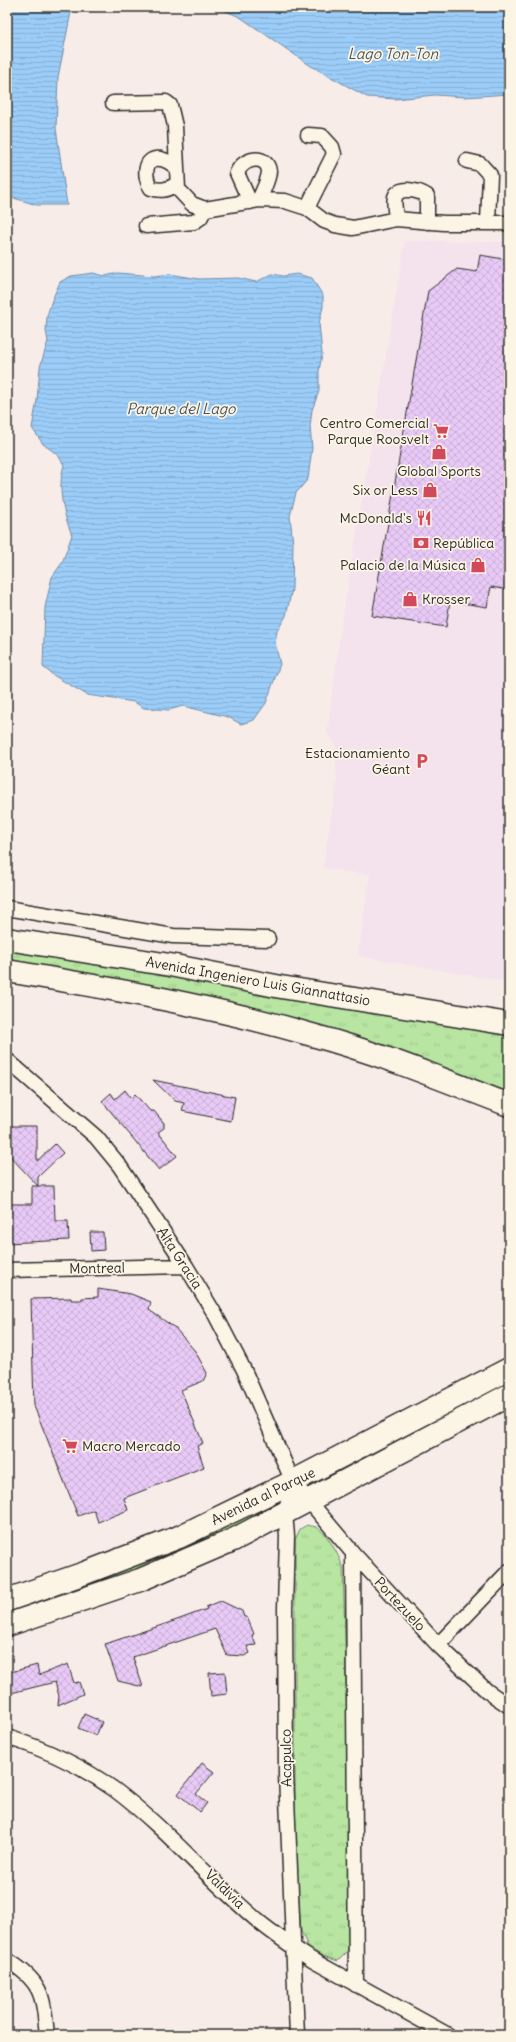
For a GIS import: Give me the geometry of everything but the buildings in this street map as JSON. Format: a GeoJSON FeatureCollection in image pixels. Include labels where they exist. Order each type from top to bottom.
{"type":"FeatureCollection","features":[{"type":"Feature","properties":{"kind":"main road","name":"Avenida Ingeniero Luis Giannattasio"},"geometry":{"type":"LineString","coordinates":[[7,939],[170,965],[281,987],[509,1024]]}},
{"type":"Feature","properties":{"kind":"main road"},"geometry":{"type":"LineString","coordinates":[[7,971],[172,1000],[314,1035],[382,1057],[509,1105]]}},
{"type":"Feature","properties":{"kind":"main road","name":"Avenida al Parque"},"geometry":{"type":"LineString","coordinates":[[7,1625],[140,1580],[233,1540],[285,1513],[301,1491],[509,1369]]}},
{"type":"Feature","properties":{"kind":"main road","name":"Avenida al Parque"},"geometry":{"type":"LineString","coordinates":[[7,1600],[85,1574],[301,1491],[509,1395]]}},
{"type":"Feature","properties":{"kind":"street"},"geometry":{"type":"LineString","coordinates":[[113,103],[166,102],[170,105],[175,126],[178,188],[183,196],[192,204],[205,209],[255,201],[285,201],[307,208],[324,221],[335,225],[353,228],[396,219],[444,224],[488,222],[509,223]]}},
{"type":"Feature","properties":{"kind":"street"},"geometry":{"type":"LineString","coordinates":[[307,208],[334,154],[332,147],[322,136],[308,135]]}},
{"type":"Feature","properties":{"kind":"street"},"geometry":{"type":"LineString","coordinates":[[176,167],[160,159],[153,160],[148,166],[145,174],[147,182],[151,188],[165,190],[177,184]]}},
{"type":"Feature","properties":{"kind":"street"},"geometry":{"type":"LineString","coordinates":[[467,161],[480,164],[490,175],[488,222]]}},
{"type":"Feature","properties":{"kind":"street"},"geometry":{"type":"LineString","coordinates":[[396,219],[394,198],[397,194],[407,190],[416,190],[427,196],[426,222]]}},
{"type":"Feature","properties":{"kind":"street"},"geometry":{"type":"LineString","coordinates":[[146,226],[194,222],[200,218],[205,209]]}},
{"type":"Feature","properties":{"kind":"street","name":"Avenida Ingeniero Luis Giannattasio"},"geometry":{"type":"LineString","coordinates":[[7,908],[173,936],[268,938]]}},
{"type":"Feature","properties":{"kind":"street","name":"Alta Gracia"},"geometry":{"type":"LineString","coordinates":[[7,1060],[96,1137],[119,1165],[186,1266],[216,1316],[244,1370],[301,1491]]}},
{"type":"Feature","properties":{"kind":"street","name":"Montreal"},"geometry":{"type":"LineString","coordinates":[[7,1270],[186,1266]]}},
{"type":"Feature","properties":{"kind":"street","name":"Portezuelo"},"geometry":{"type":"LineString","coordinates":[[301,1491],[353,1553],[438,1645],[487,1691],[509,1706]]}},
{"type":"Feature","properties":{"kind":"street","name":"Acapulco"},"geometry":{"type":"LineString","coordinates":[[285,1513],[287,1536],[285,1609],[286,1774],[292,1947],[297,2035]]}},
{"type":"Feature","properties":{"kind":"street"},"geometry":{"type":"LineString","coordinates":[[353,1553],[356,1985]]}},
{"type":"Feature","properties":{"kind":"street"},"geometry":{"type":"LineString","coordinates":[[438,1645],[509,1571]]}},
{"type":"Feature","properties":{"kind":"street","name":"Valdivia"},"geometry":{"type":"LineString","coordinates":[[7,1737],[37,1746],[79,1767],[114,1790],[153,1821],[258,1921],[292,1947],[356,1985],[448,2035]]}},
{"type":"Feature","properties":{"kind":"street"},"geometry":{"type":"LineString","coordinates":[[7,1960],[24,1971],[39,1988],[44,2004],[47,2035]]}},
{"type":"Feature","properties":{"kind":"shaded area","name":"Centro Comercial Parque Roosvelt"},"geometry":{"type":"Polygon","coordinates":[[[405,241],[509,242],[509,982],[358,956],[370,875],[323,868],[337,780],[335,743],[327,732],[342,621],[405,241]]]}},
{"type":"Feature","properties":{"kind":"green space"},"geometry":{"type":"Polygon","coordinates":[[[7,949],[509,1032],[509,1095],[7,962],[7,949]]]}},
{"type":"Feature","properties":{"kind":"green space"},"geometry":{"type":"Polygon","coordinates":[[[278,1500],[256,1513],[227,1534],[186,1552],[7,1619],[7,1608],[278,1500]]]}},
{"type":"Feature","properties":{"kind":"green space"},"geometry":{"type":"Polygon","coordinates":[[[307,1525],[316,1527],[324,1534],[336,1551],[343,1567],[350,1822],[349,1944],[347,1952],[338,1961],[323,1956],[308,1947],[301,1931],[295,1837],[295,1540],[300,1529],[307,1525]]]}},
{"type":"Feature","properties":{"kind":"water"},"geometry":{"type":"Polygon","coordinates":[[[7,7],[72,7],[58,77],[56,128],[67,205],[37,205],[7,196],[7,7]]]}},
{"type":"Feature","properties":{"kind":"water","name":"Lago Ton-Ton"},"geometry":{"type":"Polygon","coordinates":[[[216,7],[509,7],[509,94],[465,97],[435,95],[395,99],[367,97],[311,66],[240,17],[216,7]]]}},
{"type":"Feature","properties":{"kind":"water","name":"Parque del Lago"},"geometry":{"type":"Polygon","coordinates":[[[93,273],[105,276],[118,273],[154,276],[170,274],[199,279],[238,278],[256,282],[272,274],[283,276],[297,274],[312,278],[323,296],[323,307],[319,323],[322,354],[319,371],[319,391],[312,410],[310,427],[312,448],[308,479],[296,493],[290,516],[293,544],[292,589],[286,616],[277,631],[275,643],[280,664],[266,703],[254,720],[241,724],[228,717],[183,706],[169,710],[144,708],[134,702],[87,695],[53,675],[43,667],[45,607],[52,577],[62,563],[72,535],[62,500],[61,483],[64,465],[58,455],[43,444],[32,428],[37,400],[40,367],[48,341],[46,331],[47,316],[52,300],[60,282],[71,276],[93,273]]]}},
{"type":"Feature","properties":{"kind":"place","name":"Centro Comercial Parque Roosvelt"},"geometry":{"type":"Point","coordinates":[441,431]}},
{"type":"Feature","properties":{"kind":"place","name":"Global Sports"},"geometry":{"type":"Point","coordinates":[439,452]}},
{"type":"Feature","properties":{"kind":"place","name":"Six or Less"},"geometry":{"type":"Point","coordinates":[430,490]}},
{"type":"Feature","properties":{"kind":"place","name":"McDonald's"},"geometry":{"type":"Point","coordinates":[424,518]}},
{"type":"Feature","properties":{"kind":"place","name":"República"},"geometry":{"type":"Point","coordinates":[421,543]}},
{"type":"Feature","properties":{"kind":"place","name":"Palacio de la Música"},"geometry":{"type":"Point","coordinates":[478,565]}},
{"type":"Feature","properties":{"kind":"place","name":"Krosser"},"geometry":{"type":"Point","coordinates":[410,599]}},
{"type":"Feature","properties":{"kind":"place","name":"Estacionamiento Géant"},"geometry":{"type":"Point","coordinates":[422,761]}},
{"type":"Feature","properties":{"kind":"place","name":"Macro Mercado"},"geometry":{"type":"Point","coordinates":[70,1446]}}]}
